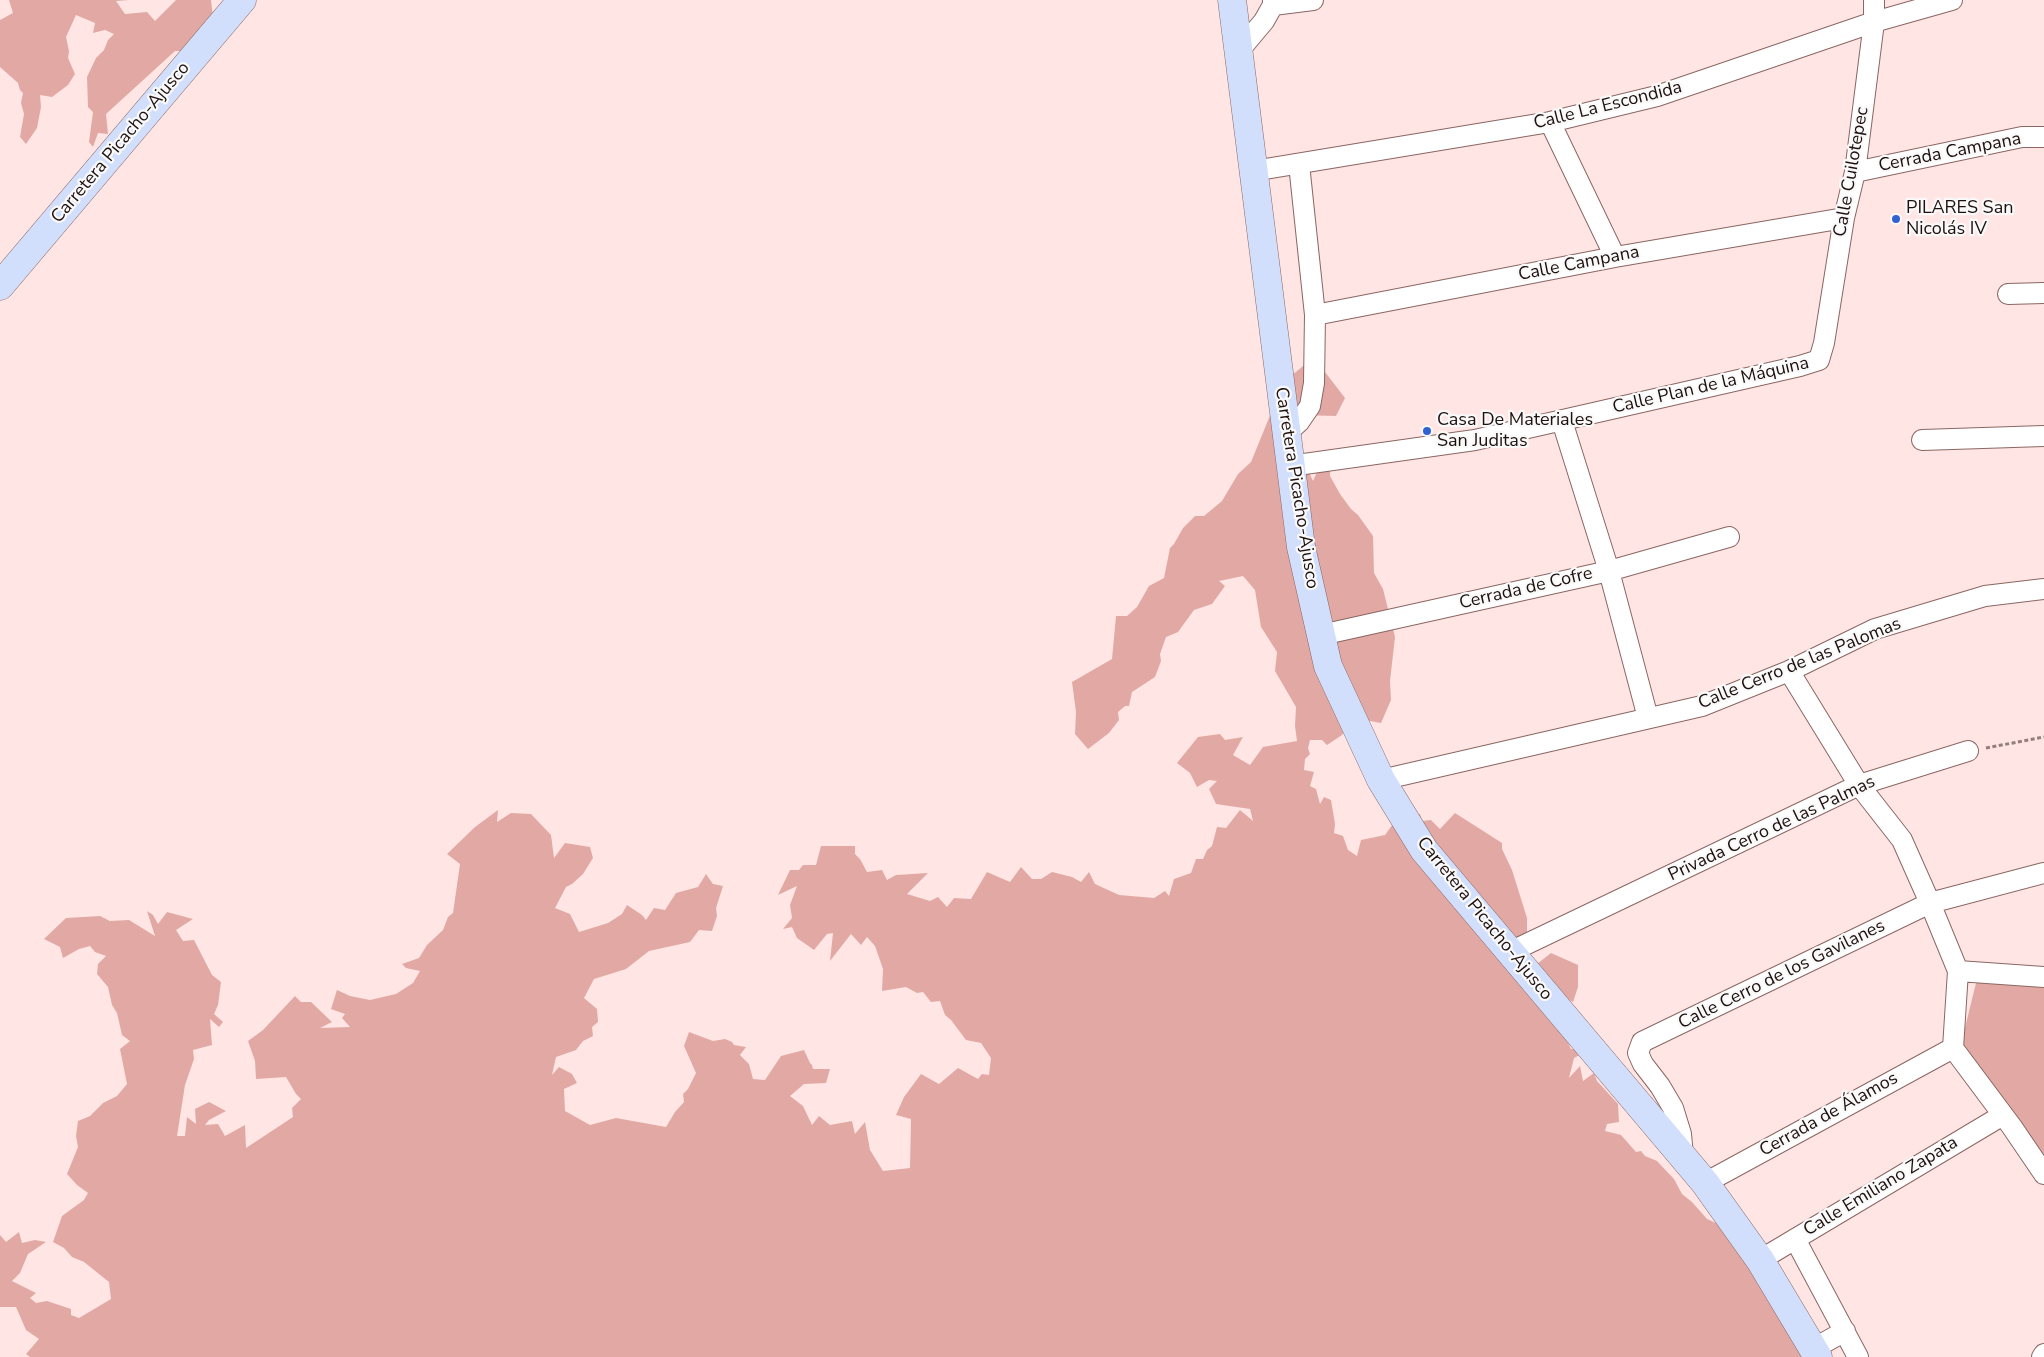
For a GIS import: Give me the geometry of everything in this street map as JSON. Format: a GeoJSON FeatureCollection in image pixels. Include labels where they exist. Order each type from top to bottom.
{"type":"FeatureCollection","features":[{"type":"Feature","properties":{"kind":"main road","name":"Carretera Picacho-Ajusco"},"geometry":{"type":"LineString","coordinates":[[0,286],[242,0]]}},
{"type":"Feature","properties":{"kind":"main road","name":"Carretera Picacho-Ajusco"},"geometry":{"type":"LineString","coordinates":[[1232,0],[1301,547],[1328,666],[1381,780],[1424,850],[1705,1183],[1760,1260],[1815,1353]]}},
{"type":"Feature","properties":{"kind":"street"},"geometry":{"type":"LineString","coordinates":[[1238,52],[1264,21],[1273,2],[1313,0]]}},
{"type":"Feature","properties":{"kind":"street","name":"Calle Cuilotepec"},"geometry":{"type":"LineString","coordinates":[[1824,343],[1844,218],[1856,172],[1874,22],[1874,0]]}},
{"type":"Feature","properties":{"kind":"street","name":"Calle La Escondida"},"geometry":{"type":"LineString","coordinates":[[1253,171],[1550,122],[1657,96],[1874,22],[1952,0]]}},
{"type":"Feature","properties":{"kind":"street"},"geometry":{"type":"LineString","coordinates":[[1550,122],[1615,257]]}},
{"type":"Feature","properties":{"kind":"street","name":"Cerrada Campana"},"geometry":{"type":"LineString","coordinates":[[1856,172],[2022,137],[2044,137]]}},
{"type":"Feature","properties":{"kind":"street"},"geometry":{"type":"LineString","coordinates":[[1286,434],[1300,422],[1310,406],[1314,383],[1315,315],[1299,164]]}},
{"type":"Feature","properties":{"kind":"street","name":"Calle Campana"},"geometry":{"type":"LineString","coordinates":[[1315,315],[1615,257],[1844,218]]}},
{"type":"Feature","properties":{"kind":"street"},"geometry":{"type":"LineString","coordinates":[[2008,294],[2044,293]]}},
{"type":"Feature","properties":{"kind":"street","name":"Calle Plan de la Máquina"},"geometry":{"type":"LineString","coordinates":[[1290,466],[1475,440],[1562,421],[1800,366],[1818,360],[1824,343]]}},
{"type":"Feature","properties":{"kind":"street"},"geometry":{"type":"LineString","coordinates":[[1562,421],[1609,571],[1648,718]]}},
{"type":"Feature","properties":{"kind":"street"},"geometry":{"type":"LineString","coordinates":[[1922,440],[2044,436]]}},
{"type":"Feature","properties":{"kind":"street","name":"Cerrada de Cofre"},"geometry":{"type":"LineString","coordinates":[[1321,635],[1609,571],[1729,538]]}},
{"type":"Feature","properties":{"kind":"street","name":"Calle Cerro de las Palomas"},"geometry":{"type":"LineString","coordinates":[[1381,780],[1702,706],[1789,671],[1875,630],[1985,596],[2044,589]]}},
{"type":"Feature","properties":{"kind":"street"},"geometry":{"type":"LineString","coordinates":[[1789,671],[1859,786],[1902,840],[1958,971],[1953,1048],[2044,1174]]}},
{"type":"Feature","properties":{"kind":"street","name":"Privada Cerro de las Palmas"},"geometry":{"type":"LineString","coordinates":[[1510,952],[1859,786],[1968,752]]}},
{"type":"Feature","properties":{"kind":"street","name":"Calle Cerro de los Gavilanes"},"geometry":{"type":"LineString","coordinates":[[1683,1156],[1681,1134],[1673,1108],[1660,1086],[1643,1064],[1638,1053],[1642,1042],[1930,903],[2044,873]]}},
{"type":"Feature","properties":{"kind":"street"},"geometry":{"type":"LineString","coordinates":[[1958,971],[2044,978]]}},
{"type":"Feature","properties":{"kind":"street","name":"Cerrada de Álamos"},"geometry":{"type":"LineString","coordinates":[[1705,1183],[1953,1048]]}},
{"type":"Feature","properties":{"kind":"street","name":"Calle Emiliano Zapata"},"geometry":{"type":"LineString","coordinates":[[1760,1260],[2003,1115]]}},
{"type":"Feature","properties":{"kind":"street"},"geometry":{"type":"LineString","coordinates":[[1795,1239],[1858,1357]]}},
{"type":"Feature","properties":{"kind":"street"},"geometry":{"type":"LineString","coordinates":[[1815,1353],[1845,1331]]}},
{"type":"Feature","properties":{"kind":"path"},"geometry":{"type":"LineString","coordinates":[[1968,752],[2044,737]]}},
{"type":"Feature","properties":{"kind":"shaded area"},"geometry":{"type":"Polygon","coordinates":[[[9,0],[129,0],[116,1],[125,14],[147,12],[155,21],[176,0],[211,0],[214,27],[183,51],[175,51],[106,114],[108,134],[98,133],[93,147],[89,142],[93,112],[88,107],[87,77],[96,58],[104,50],[108,40],[114,34],[105,30],[93,33],[95,23],[76,15],[66,37],[69,51],[68,58],[75,74],[68,85],[52,97],[40,95],[41,107],[37,128],[26,144],[20,137],[24,114],[21,103],[23,93],[18,83],[0,67],[0,20],[13,13],[9,0]]]}},
{"type":"Feature","properties":{"kind":"shaded area"},"geometry":{"type":"Polygon","coordinates":[[[1308,362],[1313,367],[1325,372],[1345,398],[1336,416],[1297,415],[1293,439],[1313,481],[1321,463],[1330,463],[1330,476],[1340,494],[1373,536],[1374,573],[1383,589],[1395,637],[1390,681],[1391,700],[1381,723],[1370,721],[1348,726],[1342,735],[1327,745],[1322,740],[1310,740],[1308,748],[1310,754],[1305,759],[1304,770],[1314,772],[1310,786],[1316,789],[1320,804],[1324,797],[1331,800],[1335,824],[1334,833],[1343,836],[1348,850],[1357,856],[1361,840],[1385,835],[1398,817],[1420,814],[1422,821],[1431,820],[1440,829],[1455,813],[1502,843],[1502,849],[1512,870],[1527,918],[1527,937],[1518,957],[1537,964],[1551,953],[1578,965],[1578,987],[1573,1002],[1556,992],[1562,1031],[1571,1049],[1589,1050],[1574,1058],[1569,1078],[1580,1066],[1583,1081],[1594,1073],[1597,1081],[1618,1104],[1619,1122],[1607,1124],[1605,1131],[1621,1135],[1636,1152],[1641,1151],[1645,1156],[1657,1161],[1674,1179],[1682,1194],[1707,1219],[1718,1224],[1732,1245],[1771,1285],[1817,1357],[30,1357],[26,1354],[39,1339],[26,1330],[16,1307],[0,1307],[0,1235],[6,1242],[19,1232],[22,1243],[35,1240],[46,1242],[28,1254],[20,1273],[12,1281],[36,1293],[30,1298],[36,1303],[47,1301],[71,1309],[71,1315],[79,1318],[111,1299],[109,1282],[84,1262],[72,1257],[64,1248],[53,1242],[62,1216],[84,1200],[88,1193],[67,1174],[78,1147],[76,1136],[78,1121],[90,1116],[103,1103],[117,1096],[127,1084],[120,1049],[130,1041],[122,1035],[108,987],[97,974],[98,964],[106,956],[95,952],[90,946],[79,949],[63,958],[60,947],[44,939],[66,918],[100,916],[110,921],[129,920],[155,936],[147,911],[153,915],[158,924],[167,912],[193,919],[176,930],[183,941],[194,940],[212,975],[221,982],[218,1005],[214,1014],[223,1022],[219,1027],[210,1019],[212,1045],[193,1050],[194,1059],[185,1085],[177,1136],[185,1136],[187,1117],[196,1124],[195,1109],[209,1102],[226,1111],[209,1120],[205,1125],[218,1124],[225,1136],[245,1125],[246,1148],[293,1117],[292,1108],[301,1099],[286,1077],[256,1079],[255,1061],[248,1041],[263,1030],[295,996],[301,1002],[311,1002],[332,1022],[320,1028],[350,1027],[342,1018],[345,1014],[331,1009],[337,990],[350,996],[370,1000],[396,994],[413,983],[420,971],[406,968],[402,964],[419,958],[427,945],[443,930],[448,917],[453,913],[460,864],[447,854],[475,827],[498,810],[497,822],[511,813],[531,814],[551,835],[554,858],[565,843],[590,847],[593,858],[583,874],[566,887],[555,908],[570,914],[579,932],[608,923],[622,914],[627,905],[646,920],[654,908],[665,910],[676,893],[698,887],[706,874],[713,884],[723,886],[716,908],[717,916],[712,931],[699,930],[690,942],[649,951],[626,969],[594,979],[584,998],[597,1009],[598,1022],[592,1027],[593,1036],[583,1041],[576,1050],[556,1057],[552,1075],[559,1067],[572,1074],[577,1083],[564,1089],[565,1111],[590,1125],[616,1118],[666,1127],[684,1102],[683,1094],[688,1089],[696,1073],[684,1046],[689,1032],[713,1041],[725,1039],[734,1045],[746,1047],[740,1055],[749,1064],[753,1079],[765,1080],[781,1056],[804,1050],[813,1069],[830,1069],[826,1083],[804,1084],[790,1096],[803,1106],[812,1125],[819,1116],[830,1125],[852,1121],[855,1134],[865,1122],[870,1150],[883,1171],[910,1168],[911,1119],[896,1115],[904,1097],[921,1074],[939,1084],[958,1068],[978,1079],[982,1074],[989,1075],[991,1058],[981,1043],[966,1040],[945,1015],[940,1001],[931,1002],[923,992],[917,993],[906,987],[882,991],[883,969],[875,946],[867,937],[861,945],[851,934],[830,961],[833,933],[827,934],[814,950],[797,938],[792,927],[783,929],[792,918],[790,905],[797,886],[778,895],[790,870],[799,870],[803,865],[816,865],[821,846],[855,846],[855,854],[867,872],[882,870],[887,880],[896,875],[928,873],[907,894],[930,901],[938,897],[947,907],[954,898],[971,899],[987,872],[1010,882],[1021,867],[1032,879],[1041,879],[1052,872],[1072,877],[1081,882],[1089,872],[1095,884],[1119,895],[1154,898],[1165,891],[1169,896],[1174,879],[1191,873],[1196,859],[1203,859],[1207,850],[1212,846],[1217,827],[1226,828],[1240,810],[1253,821],[1250,809],[1216,804],[1209,789],[1217,781],[1209,780],[1197,787],[1190,773],[1177,763],[1198,737],[1220,734],[1225,740],[1243,737],[1233,755],[1250,765],[1263,747],[1297,741],[1295,726],[1296,707],[1275,671],[1277,652],[1261,627],[1255,590],[1243,576],[1219,581],[1225,586],[1212,604],[1194,610],[1178,632],[1166,637],[1160,654],[1161,661],[1155,677],[1132,692],[1129,706],[1125,706],[1118,712],[1119,720],[1109,733],[1088,749],[1075,734],[1076,712],[1072,682],[1112,659],[1116,616],[1127,616],[1137,607],[1149,586],[1164,578],[1170,548],[1183,528],[1195,516],[1204,516],[1222,501],[1238,474],[1251,462],[1271,413],[1291,376],[1308,362]]]}},
{"type":"Feature","properties":{"kind":"shaded area"},"geometry":{"type":"Polygon","coordinates":[[[1977,979],[2044,988],[2044,1165],[1960,1048],[1977,979]]]}},
{"type":"Feature","properties":{"kind":"place","name":"PILARES San Nicolás IV"},"geometry":{"type":"Point","coordinates":[1896,219]}},
{"type":"Feature","properties":{"kind":"place","name":"Casa De Materiales San Juditas"},"geometry":{"type":"Point","coordinates":[1427,431]}}]}
